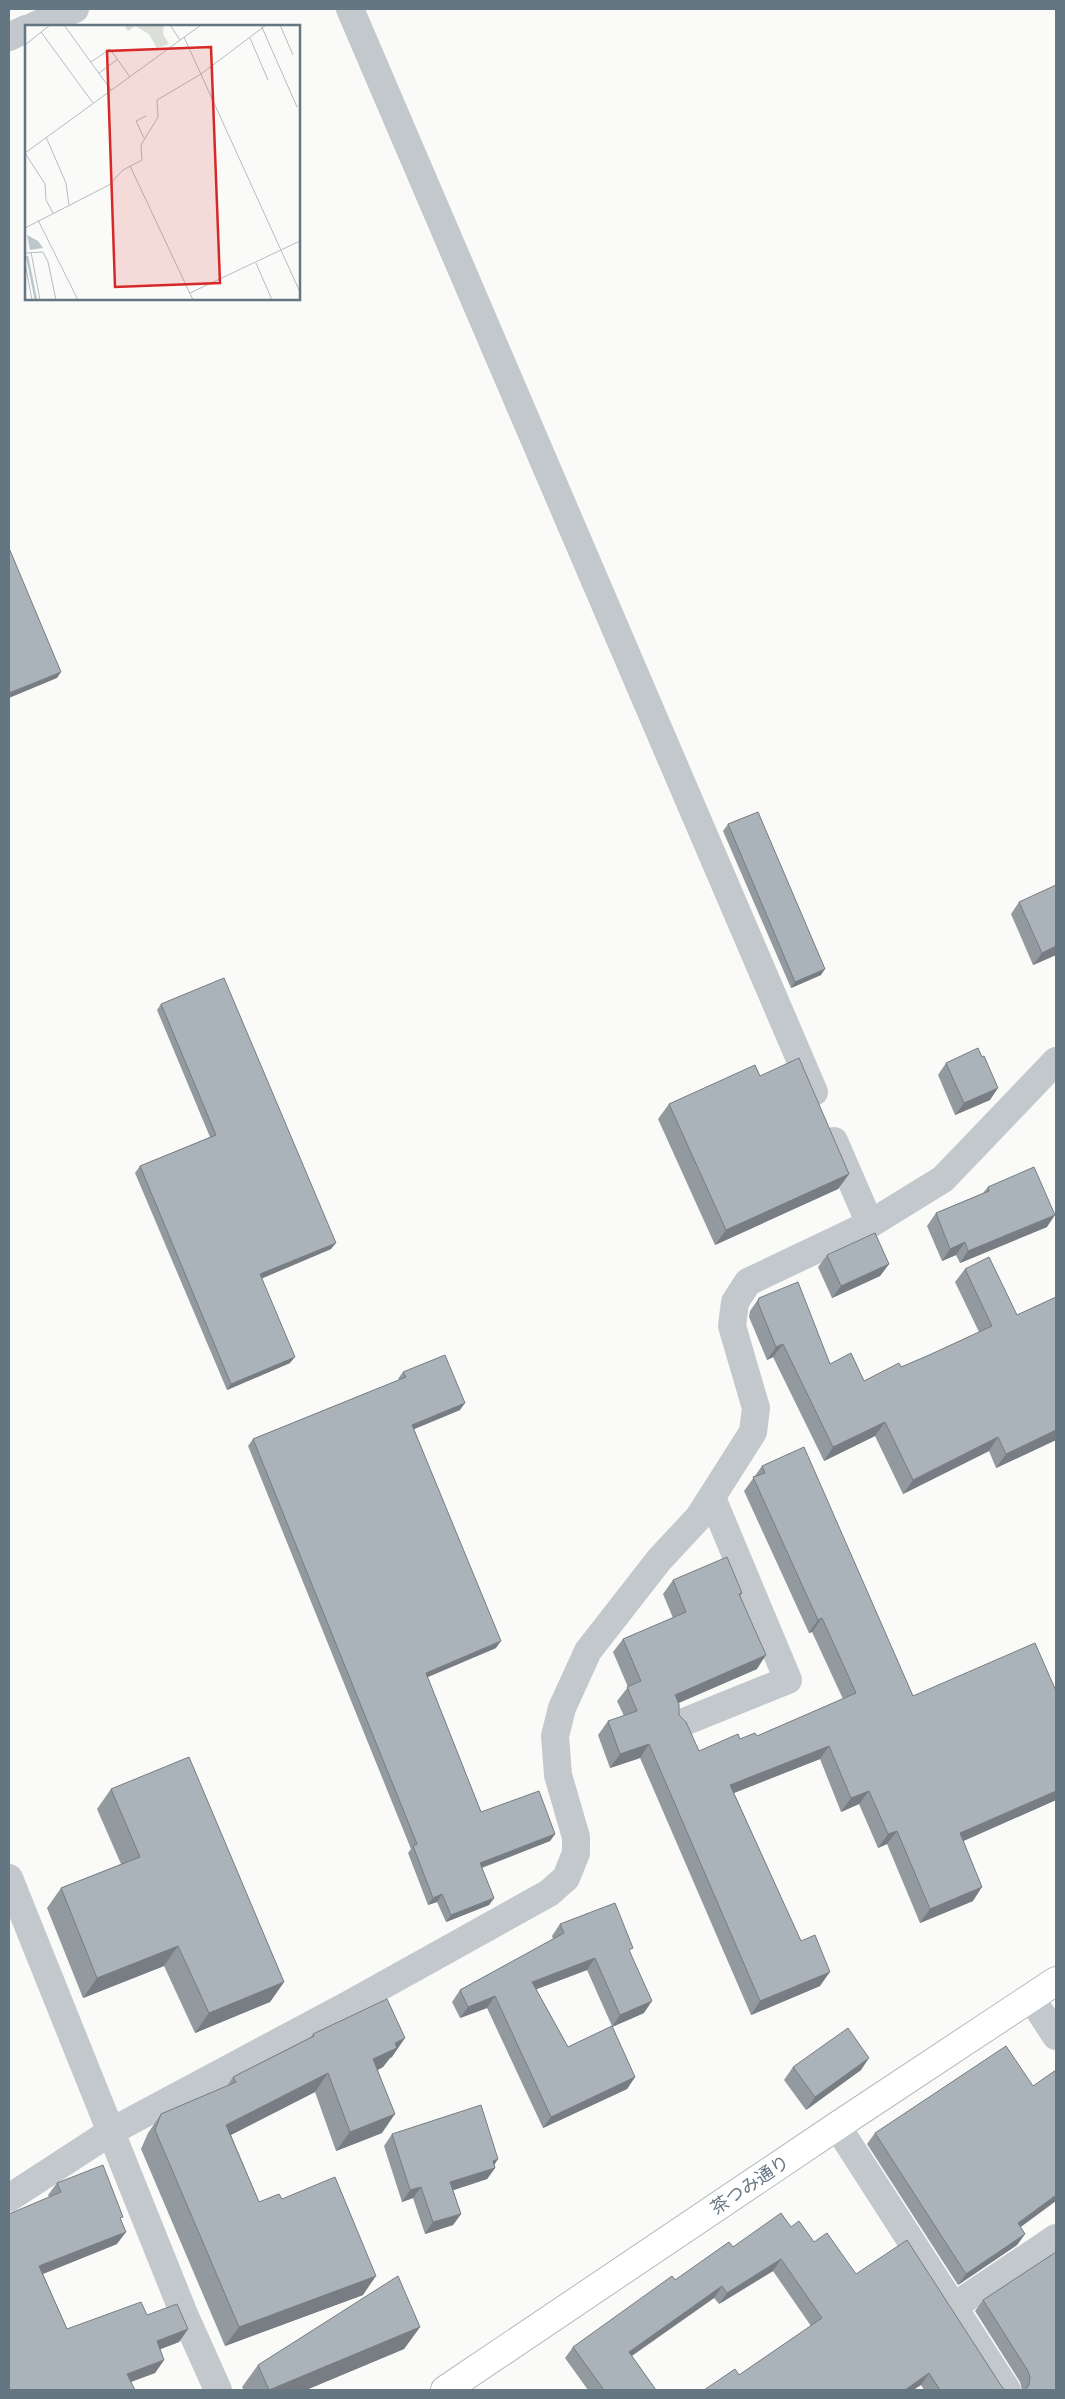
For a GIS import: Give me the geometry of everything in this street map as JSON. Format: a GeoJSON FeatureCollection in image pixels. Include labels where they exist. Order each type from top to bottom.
{"type":"FeatureCollection","features":[{"type":"Feature","properties":{"kind":"main road","name":"茶つみ通り"},"geometry":{"type":"LineString","coordinates":[[445,2390],[1056,1981]]}},
{"type":"Feature","properties":{"kind":"street"},"geometry":{"type":"LineString","coordinates":[[36,25],[75,9]]}},
{"type":"Feature","properties":{"kind":"street"},"geometry":{"type":"LineString","coordinates":[[350,9],[870,1224]]}},
{"type":"Feature","properties":{"kind":"street"},"geometry":{"type":"LineString","coordinates":[[9,37],[25,29]]}},
{"type":"Feature","properties":{"kind":"street"},"geometry":{"type":"LineString","coordinates":[[9,2198],[112,2131],[346,2006],[548,1893],[566,1878],[576,1853],[576,1837],[558,1775],[554,1736],[562,1708],[588,1652],[653,1567],[699,1516],[753,1432],[756,1408],[732,1326],[735,1302],[748,1282],[870,1224],[944,1179],[1056,1061]]}},
{"type":"Feature","properties":{"kind":"street"},"geometry":{"type":"LineString","coordinates":[[684,1722],[788,1680],[712,1498]]}},
{"type":"Feature","properties":{"kind":"street"},"geometry":{"type":"LineString","coordinates":[[9,1878],[184,2314],[218,2390]]}},
{"type":"Feature","properties":{"kind":"street"},"geometry":{"type":"LineString","coordinates":[[1031,1998],[1056,2036]]}},
{"type":"Feature","properties":{"kind":"street"},"geometry":{"type":"LineString","coordinates":[[837,2126],[1007,2390]]}},
{"type":"Feature","properties":{"kind":"street"},"geometry":{"type":"LineString","coordinates":[[953,2307],[1056,2238]]}},
{"type":"Feature","properties":{"kind":"building"},"geometry":{"type":"Polygon","coordinates":[[[9,548],[61,672],[9,693],[9,548]]]}},
{"type":"Feature","properties":{"kind":"building"},"geometry":{"type":"Polygon","coordinates":[[[758,812],[825,969],[795,982],[728,824],[758,812]]]}},
{"type":"Feature","properties":{"kind":"building"},"geometry":{"type":"Polygon","coordinates":[[[1056,885],[1056,946],[1042,953],[1019,902],[1056,885]]]}},
{"type":"Feature","properties":{"kind":"building"},"geometry":{"type":"Polygon","coordinates":[[[224,978],[336,1243],[260,1274],[295,1357],[231,1384],[140,1166],[216,1135],[161,1004],[224,978]]]}},
{"type":"Feature","properties":{"kind":"building"},"geometry":{"type":"Polygon","coordinates":[[[978,1048],[982,1057],[984,1056],[998,1088],[964,1103],[946,1063],[978,1048]]]}},
{"type":"Feature","properties":{"kind":"building"},"geometry":{"type":"Polygon","coordinates":[[[799,1058],[849,1174],[726,1230],[669,1104],[755,1065],[760,1076],[799,1058]]]}},
{"type":"Feature","properties":{"kind":"building"},"geometry":{"type":"Polygon","coordinates":[[[1034,1167],[1055,1215],[968,1251],[965,1242],[950,1249],[936,1213],[989,1191],[988,1187],[1034,1167]]]}},
{"type":"Feature","properties":{"kind":"building"},"geometry":{"type":"Polygon","coordinates":[[[875,1233],[889,1264],[841,1286],[827,1255],[875,1233]]]}},
{"type":"Feature","properties":{"kind":"building"},"geometry":{"type":"Polygon","coordinates":[[[989,1257],[1017,1315],[1056,1297],[1056,1430],[1006,1454],[998,1437],[913,1480],[885,1422],[833,1447],[783,1344],[776,1347],[758,1303],[759,1298],[798,1282],[830,1364],[851,1353],[864,1381],[899,1363],[901,1367],[992,1326],[965,1269],[989,1257]]]}},
{"type":"Feature","properties":{"kind":"building"},"geometry":{"type":"Polygon","coordinates":[[[445,1355],[465,1403],[412,1425],[501,1641],[426,1673],[481,1812],[539,1791],[555,1834],[480,1863],[494,1898],[451,1915],[442,1894],[433,1898],[413,1846],[417,1844],[253,1439],[406,1377],[403,1372],[445,1355]]]}},
{"type":"Feature","properties":{"kind":"building"},"geometry":{"type":"Polygon","coordinates":[[[804,1447],[913,1696],[1035,1643],[1056,1691],[1056,1791],[960,1833],[982,1887],[930,1909],[897,1831],[888,1834],[869,1791],[851,1798],[829,1746],[730,1785],[801,1941],[815,1935],[830,1972],[760,2001],[649,1744],[620,1754],[608,1721],[637,1711],[627,1687],[641,1681],[623,1639],[686,1612],[673,1580],[727,1557],[742,1593],[739,1594],[766,1655],[675,1695],[679,1704],[679,1715],[686,1722],[699,1751],[738,1734],[740,1739],[755,1733],[757,1736],[856,1693],[822,1618],[818,1620],[753,1477],[765,1473],[762,1466],[804,1447]]]}},
{"type":"Feature","properties":{"kind":"building"},"geometry":{"type":"Polygon","coordinates":[[[189,1757],[284,1982],[209,2013],[178,1946],[97,1978],[61,1888],[140,1857],[111,1789],[189,1757]]]}},
{"type":"Feature","properties":{"kind":"building"},"geometry":{"type":"Polygon","coordinates":[[[615,1903],[633,1948],[629,1950],[652,2001],[620,2015],[595,1958],[532,1982],[568,2047],[612,2026],[635,2077],[551,2117],[495,1996],[468,2007],[460,1990],[564,1933],[560,1924],[615,1903]]]}},
{"type":"Feature","properties":{"kind":"building"},"geometry":{"type":"Polygon","coordinates":[[[387,1999],[405,2038],[395,2043],[397,2048],[373,2059],[395,2114],[350,2132],[328,2073],[226,2125],[259,2202],[279,2194],[282,2199],[335,2177],[376,2276],[239,2327],[155,2130],[161,2114],[236,2082],[233,2077],[314,2036],[313,2034],[387,1999]]]}},
{"type":"Feature","properties":{"kind":"building"},"geometry":{"type":"Polygon","coordinates":[[[848,2028],[869,2058],[815,2097],[793,2067],[848,2028]]]}},
{"type":"Feature","properties":{"kind":"building"},"geometry":{"type":"Polygon","coordinates":[[[1006,2046],[1033,2086],[1056,2070],[1056,2195],[1018,2223],[1025,2234],[966,2274],[875,2133],[1006,2046]]]}},
{"type":"Feature","properties":{"kind":"building"},"geometry":{"type":"Polygon","coordinates":[[[481,2105],[498,2159],[493,2161],[495,2168],[450,2182],[461,2214],[433,2222],[421,2187],[410,2190],[392,2134],[481,2105]]]}},
{"type":"Feature","properties":{"kind":"building"},"geometry":{"type":"Polygon","coordinates":[[[103,2165],[123,2217],[120,2218],[126,2232],[39,2266],[67,2329],[141,2302],[147,2315],[177,2304],[188,2329],[157,2341],[164,2360],[127,2374],[135,2390],[9,2390],[9,2214],[61,2192],[57,2183],[103,2165]]]}},
{"type":"Feature","properties":{"kind":"building"},"geometry":{"type":"Polygon","coordinates":[[[781,2213],[791,2227],[799,2221],[814,2242],[827,2233],[856,2274],[907,2240],[1005,2390],[940,2390],[929,2373],[905,2390],[704,2390],[735,2369],[739,2375],[822,2318],[781,2259],[727,2293],[722,2286],[629,2352],[656,2390],[604,2390],[573,2347],[672,2276],[675,2280],[729,2242],[733,2247],[781,2213]]]}},
{"type":"Feature","properties":{"kind":"building"},"geometry":{"type":"Polygon","coordinates":[[[1056,2252],[1056,2390],[1025,2390],[1029,2385],[1030,2377],[1028,2371],[983,2300],[1056,2252]]]}},
{"type":"Feature","properties":{"kind":"building"},"geometry":{"type":"Polygon","coordinates":[[[398,2276],[420,2327],[269,2390],[258,2365],[398,2276]]]}}]}
